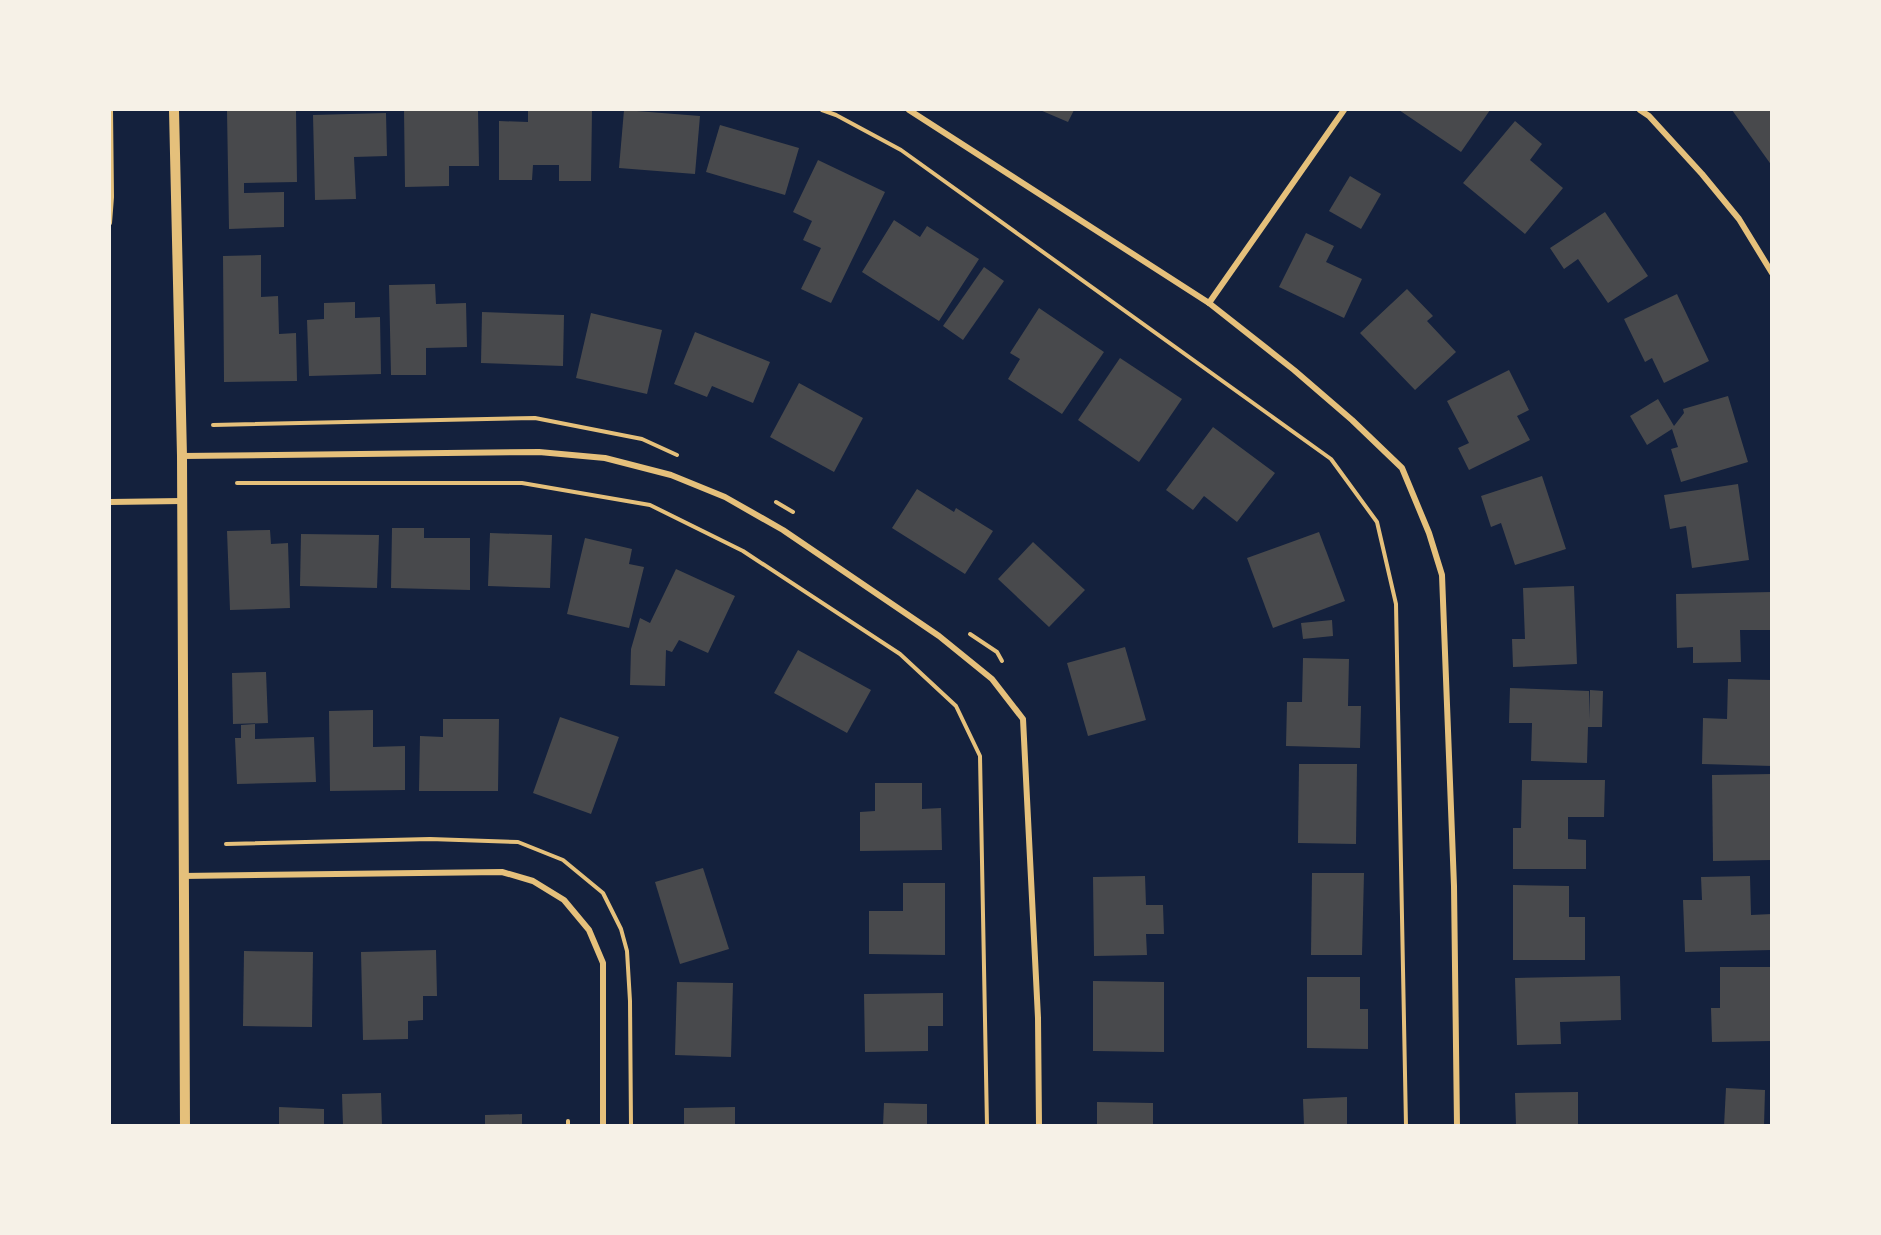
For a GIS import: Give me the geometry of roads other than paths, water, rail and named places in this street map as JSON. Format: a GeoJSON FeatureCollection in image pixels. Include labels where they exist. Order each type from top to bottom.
{"type":"FeatureCollection","features":[{"type":"Feature","properties":{"kind":"street"},"geometry":{"type":"LineString","coordinates":[[174,110],[182,456],[185,1125]]}},
{"type":"Feature","properties":{"kind":"street"},"geometry":{"type":"LineString","coordinates":[[909,110],[1209,303],[1352,420],[1402,468],[1429,533],[1439,564],[1442,587],[1454,886],[1457,1125]]}},
{"type":"Feature","properties":{"kind":"street"},"geometry":{"type":"LineString","coordinates":[[1209,303],[1344,110]]}},
{"type":"Feature","properties":{"kind":"street"},"geometry":{"type":"LineString","coordinates":[[1640,110],[1649,116],[1702,174],[1739,219],[1772,273]]}},
{"type":"Feature","properties":{"kind":"street"},"geometry":{"type":"LineString","coordinates":[[182,456],[539,452],[605,458],[671,475],[725,497],[783,530],[939,636],[992,679],[1023,718],[1038,1018],[1039,1125]]}},
{"type":"Feature","properties":{"kind":"street"},"geometry":{"type":"LineString","coordinates":[[110,502],[182,501]]}},
{"type":"Feature","properties":{"kind":"street"},"geometry":{"type":"LineString","coordinates":[[183,876],[502,872],[533,881],[564,900],[589,930],[603,963],[603,1125]]}}]}
